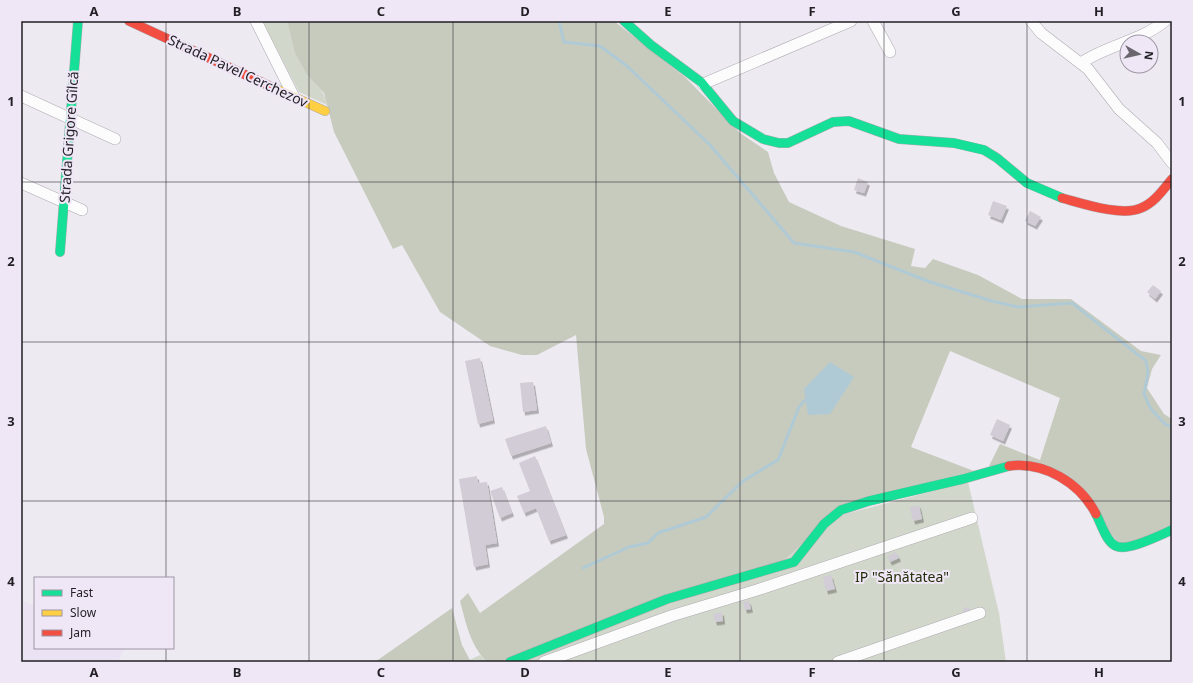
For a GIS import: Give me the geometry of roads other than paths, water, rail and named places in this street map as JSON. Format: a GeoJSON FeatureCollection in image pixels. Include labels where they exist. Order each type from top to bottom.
{"type":"FeatureCollection","features":[{"type":"Feature","properties":{"kind":"street","name":"Strada Grigore Gîlcă"},"geometry":{"type":"LineString","coordinates":[[60,252],[69,118],[78,21]]}},
{"type":"Feature","properties":{"kind":"street","name":"Strada Pavel Cerchezov"},"geometry":{"type":"LineString","coordinates":[[129,21],[325,111]]}},
{"type":"Feature","properties":{"kind":"street"},"geometry":{"type":"LineString","coordinates":[[256,21],[294,97]]}},
{"type":"Feature","properties":{"kind":"street"},"geometry":{"type":"LineString","coordinates":[[627,24],[640,21]]}},
{"type":"Feature","properties":{"kind":"street"},"geometry":{"type":"LineString","coordinates":[[703,84],[851,21]]}},
{"type":"Feature","properties":{"kind":"street"},"geometry":{"type":"LineString","coordinates":[[873,21],[890,52]]}},
{"type":"Feature","properties":{"kind":"street"},"geometry":{"type":"LineString","coordinates":[[1031,21],[1041,33],[1081,63],[1119,109],[1157,143],[1172,163]]}},
{"type":"Feature","properties":{"kind":"street"},"geometry":{"type":"LineString","coordinates":[[1081,63],[1093,56],[1156,29],[1165,21]]}},
{"type":"Feature","properties":{"kind":"street"},"geometry":{"type":"LineString","coordinates":[[627,24],[703,84],[734,122],[771,142],[789,142],[833,122],[852,122],[902,139],[920,142],[961,144],[976,147],[991,154],[1008,165],[1027,183],[1050,194],[1092,205],[1130,211],[1138,210],[1145,205],[1159,194],[1172,179]]}},
{"type":"Feature","properties":{"kind":"street"},"geometry":{"type":"LineString","coordinates":[[21,96],[115,139]]}},
{"type":"Feature","properties":{"kind":"street"},"geometry":{"type":"LineString","coordinates":[[21,183],[82,210]]}},
{"type":"Feature","properties":{"kind":"street"},"geometry":{"type":"LineString","coordinates":[[510,662],[667,598],[794,562],[824,524],[841,510],[869,501],[963,479],[1008,466],[1023,464],[1044,470],[1064,479],[1079,490],[1092,504],[1109,539],[1115,546],[1125,548],[1172,530]]}},
{"type":"Feature","properties":{"kind":"street"},"geometry":{"type":"LineString","coordinates":[[544,662],[671,616],[757,590],[972,518]]}},
{"type":"Feature","properties":{"kind":"street"},"geometry":{"type":"LineString","coordinates":[[838,662],[980,613]]}},
{"type":"Feature","properties":{"kind":"water"},"geometry":{"type":"Polygon","coordinates":[[[830,362],[854,377],[830,414],[808,415],[804,389],[830,362]]]}},
{"type":"Feature","properties":{"kind":"waterway"},"geometry":{"type":"LineString","coordinates":[[559,21],[564,42],[600,46],[627,66],[710,145],[794,243],[854,252],[930,282],[992,301],[1018,307],[1072,303],[1146,361],[1148,373],[1144,394],[1151,409],[1165,424],[1172,427]]}},
{"type":"Feature","properties":{"kind":"waterway"},"geometry":{"type":"LineString","coordinates":[[583,568],[629,547],[648,543],[658,533],[706,517],[743,481],[778,460],[799,407],[806,399]]}},
{"type":"Feature","properties":{"kind":"park label","name":"IP \"Sănătatea\""},"geometry":{"type":"Point","coordinates":[902,577]}}]}
